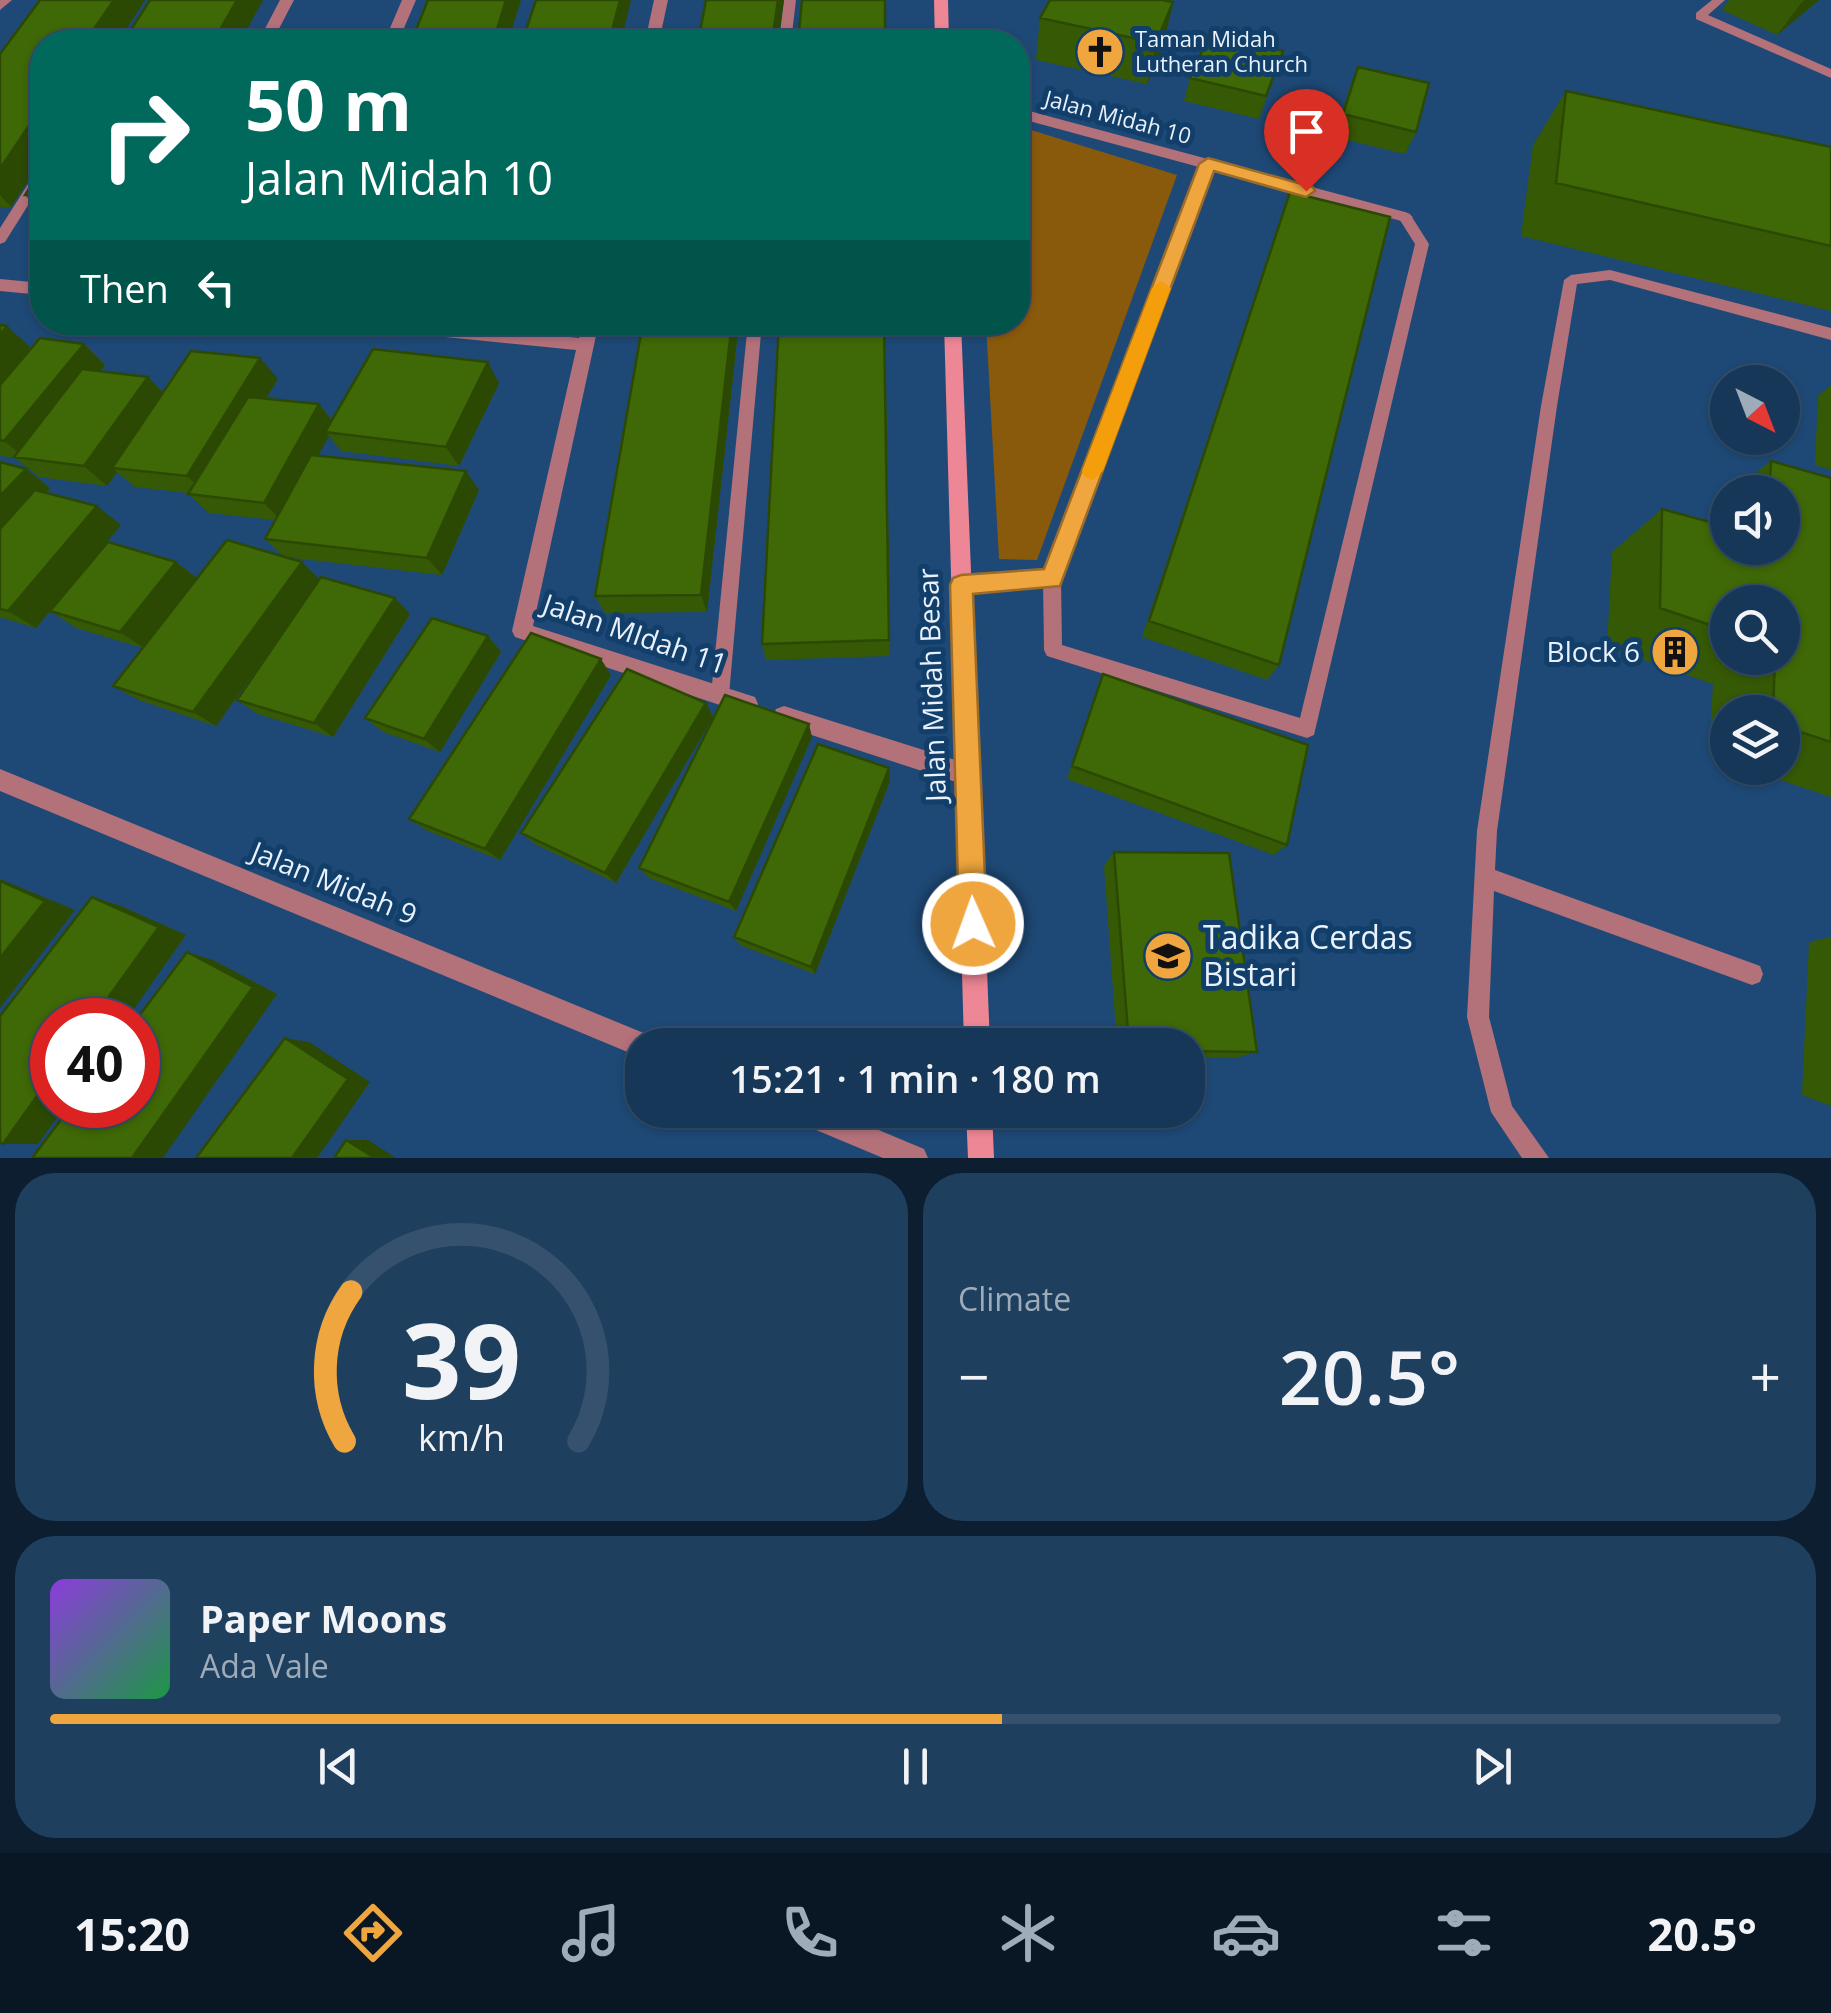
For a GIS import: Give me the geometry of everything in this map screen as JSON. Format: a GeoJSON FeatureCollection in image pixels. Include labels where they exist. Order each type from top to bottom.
{"type":"FeatureCollection","features":[{"type":"Feature","properties":{"kind":"street"},"geometry":{"type":"LineString","coordinates":[[0,6],[5,0]]}},
{"type":"Feature","properties":{"kind":"street"},"geometry":{"type":"LineString","coordinates":[[271,30],[287,0]]}},
{"type":"Feature","properties":{"kind":"street"},"geometry":{"type":"LineString","coordinates":[[397,30],[408,0]]}},
{"type":"Feature","properties":{"kind":"street"},"geometry":{"type":"LineString","coordinates":[[655,30],[661,0]]}},
{"type":"Feature","properties":{"kind":"street"},"geometry":{"type":"LineString","coordinates":[[941,0],[942,30]]}},
{"type":"Feature","properties":{"kind":"street","name":"Jalan Midah 10"},"geometry":{"type":"LineString","coordinates":[[1030,116],[1405,218]]}},
{"type":"Feature","properties":{"kind":"street","name":"Jalan Midah 10"},"geometry":{"type":"LineString","coordinates":[[1052,579],[1208,164]]}},
{"type":"Feature","properties":{"kind":"street"},"geometry":{"type":"LineString","coordinates":[[0,285],[30,289]]}},
{"type":"Feature","properties":{"kind":"street"},"geometry":{"type":"LineString","coordinates":[[504,335],[586,345]]}},
{"type":"Feature","properties":{"kind":"street","name":"Jalan MIdah 11"},"geometry":{"type":"LineString","coordinates":[[588,335],[522,632],[968,775]]}},
{"type":"Feature","properties":{"kind":"street","name":"Jalan Midah Besar"},"geometry":{"type":"LineString","coordinates":[[952,335],[976,1028]]}},
{"type":"Feature","properties":{"kind":"street"},"geometry":{"type":"LineString","coordinates":[[961,585],[1052,579]]}},
{"type":"Feature","properties":{"kind":"street","name":"Jalan Midah 9"},"geometry":{"type":"LineString","coordinates":[[0,780],[625,1039]]}},
{"type":"Feature","properties":{"kind":"street"},"geometry":{"type":"LineString","coordinates":[[842,1128],[915,1158]]}},
{"type":"Feature","properties":{"kind":"street"},"geometry":{"type":"LineString","coordinates":[[979,1128],[980,1158]]}},
{"type":"Feature","properties":{"kind":"lane"},"geometry":{"type":"LineString","coordinates":[[786,30],[790,0]]}},
{"type":"Feature","properties":{"kind":"lane"},"geometry":{"type":"LineString","coordinates":[[1718,0],[1700,16],[1831,74]]}},
{"type":"Feature","properties":{"kind":"lane"},"geometry":{"type":"LineString","coordinates":[[0,239],[30,192]]}},
{"type":"Feature","properties":{"kind":"lane"},"geometry":{"type":"LineString","coordinates":[[1052,579],[1054,650],[1307,729],[1422,244],[1405,218]]}},
{"type":"Feature","properties":{"kind":"lane"},"geometry":{"type":"LineString","coordinates":[[1537,1158],[1502,1112],[1478,1017],[1486,831],[1549,406],[1572,280],[1610,276],[1831,334]]}},
{"type":"Feature","properties":{"kind":"lane"},"geometry":{"type":"LineString","coordinates":[[720,695],[754,335]]}},
{"type":"Feature","properties":{"kind":"lane"},"geometry":{"type":"LineString","coordinates":[[1485,877],[1752,974]]}},
{"type":"Feature","properties":{"kind":"shaded area"},"geometry":{"type":"Polygon","coordinates":[[[1030,130],[1177,175],[1037,560],[999,559],[987,335],[1030,335],[1030,130]]]}},
{"type":"Feature","properties":{"kind":"building"},"geometry":{"type":"Polygon","coordinates":[[[40,0],[114,0],[93,30],[30,30],[30,124],[0,169],[0,54],[40,0]]]}},
{"type":"Feature","properties":{"kind":"building"},"geometry":{"type":"Polygon","coordinates":[[[150,0],[237,0],[220,30],[131,30],[150,0]]]}},
{"type":"Feature","properties":{"kind":"building"},"geometry":{"type":"Polygon","coordinates":[[[428,0],[506,0],[497,30],[416,30],[428,0]]]}},
{"type":"Feature","properties":{"kind":"building"},"geometry":{"type":"Polygon","coordinates":[[[536,0],[620,0],[612,30],[526,30],[536,0]]]}},
{"type":"Feature","properties":{"kind":"building"},"geometry":{"type":"Polygon","coordinates":[[[706,0],[778,0],[774,30],[700,30],[706,0]]]}},
{"type":"Feature","properties":{"kind":"building"},"geometry":{"type":"Polygon","coordinates":[[[802,0],[885,0],[885,30],[799,30],[802,0]]]}},
{"type":"Feature","properties":{"kind":"building"},"geometry":{"type":"Polygon","coordinates":[[[1050,0],[1173,2],[1156,43],[1040,18],[1050,0]]]}},
{"type":"Feature","properties":{"kind":"building"},"geometry":{"type":"Polygon","coordinates":[[[1209,35],[1283,51],[1266,96],[1190,78],[1209,35]]]}},
{"type":"Feature","properties":{"kind":"building"},"geometry":{"type":"Polygon","coordinates":[[[1358,67],[1429,83],[1416,132],[1343,114],[1358,67]]]}},
{"type":"Feature","properties":{"kind":"building"},"geometry":{"type":"Polygon","coordinates":[[[1566,91],[1831,147],[1831,246],[1556,183],[1566,91]]]}},
{"type":"Feature","properties":{"kind":"building"},"geometry":{"type":"Polygon","coordinates":[[[1290,192],[1390,217],[1279,665],[1149,621],[1290,192]]]}},
{"type":"Feature","properties":{"kind":"building"},"geometry":{"type":"Polygon","coordinates":[[[641,335],[731,335],[701,595],[595,596],[641,335]]]}},
{"type":"Feature","properties":{"kind":"building"},"geometry":{"type":"Polygon","coordinates":[[[778,335],[884,335],[889,640],[762,644],[778,335]]]}},
{"type":"Feature","properties":{"kind":"building"},"geometry":{"type":"Polygon","coordinates":[[[40,338],[84,344],[4,441],[0,440],[0,385],[40,338]]]}},
{"type":"Feature","properties":{"kind":"building"},"geometry":{"type":"Polygon","coordinates":[[[373,349],[488,362],[446,447],[325,432],[373,349]]]}},
{"type":"Feature","properties":{"kind":"building"},"geometry":{"type":"Polygon","coordinates":[[[191,351],[260,358],[187,476],[112,468],[191,351]]]}},
{"type":"Feature","properties":{"kind":"building"},"geometry":{"type":"Polygon","coordinates":[[[82,369],[148,377],[84,466],[14,457],[82,369]]]}},
{"type":"Feature","properties":{"kind":"building"},"geometry":{"type":"Polygon","coordinates":[[[248,397],[319,404],[264,503],[188,494],[248,397]]]}},
{"type":"Feature","properties":{"kind":"building"},"geometry":{"type":"Polygon","coordinates":[[[311,455],[466,471],[427,558],[265,539],[311,455]]]}},
{"type":"Feature","properties":{"kind":"building"},"geometry":{"type":"Polygon","coordinates":[[[1771,461],[1831,478],[1831,742],[1800,732],[1800,695],[1774,695],[1774,675],[1800,675],[1800,585],[1710,585],[1710,625],[1660,608],[1662,509],[1710,522],[1710,565],[1800,565],[1800,475],[1770,475],[1771,461]]]}},
{"type":"Feature","properties":{"kind":"building"},"geometry":{"type":"Polygon","coordinates":[[[0,462],[26,469],[0,496],[0,462]]]}},
{"type":"Feature","properties":{"kind":"building"},"geometry":{"type":"Polygon","coordinates":[[[35,490],[97,506],[8,611],[0,609],[0,529],[35,490]]]}},
{"type":"Feature","properties":{"kind":"building"},"geometry":{"type":"Polygon","coordinates":[[[227,540],[302,562],[193,712],[113,686],[227,540]]]}},
{"type":"Feature","properties":{"kind":"building"},"geometry":{"type":"Polygon","coordinates":[[[108,542],[176,562],[120,632],[50,611],[108,542]]]}},
{"type":"Feature","properties":{"kind":"building"},"geometry":{"type":"Polygon","coordinates":[[[321,577],[395,598],[314,723],[237,700],[321,577]]]}},
{"type":"Feature","properties":{"kind":"building"},"geometry":{"type":"Polygon","coordinates":[[[432,618],[488,636],[424,739],[365,718],[432,618]]]}},
{"type":"Feature","properties":{"kind":"building"},"geometry":{"type":"Polygon","coordinates":[[[531,633],[601,659],[485,849],[409,819],[531,633]]]}},
{"type":"Feature","properties":{"kind":"building"},"geometry":{"type":"Polygon","coordinates":[[[627,669],[706,703],[605,873],[521,833],[627,669]]]}},
{"type":"Feature","properties":{"kind":"building"},"geometry":{"type":"Polygon","coordinates":[[[1103,674],[1308,745],[1287,845],[1072,766],[1103,674]]]}},
{"type":"Feature","properties":{"kind":"building"},"geometry":{"type":"Polygon","coordinates":[[[725,695],[809,724],[729,902],[639,868],[725,695]]]}},
{"type":"Feature","properties":{"kind":"building"},"geometry":{"type":"Polygon","coordinates":[[[818,744],[889,768],[811,967],[734,937],[818,744]]]}},
{"type":"Feature","properties":{"kind":"building","name":"Tadika Cerdas Bistari"},"geometry":{"type":"Polygon","coordinates":[[[1114,852],[1229,853],[1257,1052],[1205,1051],[1205,1028],[1128,1028],[1114,852]]]}},
{"type":"Feature","properties":{"kind":"building"},"geometry":{"type":"Polygon","coordinates":[[[0,881],[45,901],[0,958],[0,881]]]}},
{"type":"Feature","properties":{"kind":"building"},"geometry":{"type":"Polygon","coordinates":[[[92,897],[159,927],[108,998],[30,998],[30,1106],[3,1144],[0,1016],[92,897]]]}},
{"type":"Feature","properties":{"kind":"building"},"geometry":{"type":"Polygon","coordinates":[[[187,952],[253,987],[160,1118],[160,998],[152,998],[187,952]]]}},
{"type":"Feature","properties":{"kind":"building"},"geometry":{"type":"Polygon","coordinates":[[[285,1038],[348,1079],[292,1158],[196,1158],[285,1038]]]}},
{"type":"Feature","properties":{"kind":"building"},"geometry":{"type":"Polygon","coordinates":[[[55,1128],[153,1128],[132,1158],[32,1158],[55,1128]]]}},
{"type":"Feature","properties":{"kind":"building"},"geometry":{"type":"Polygon","coordinates":[[[346,1140],[375,1158],[334,1158],[346,1140]]]}},
{"type":"Feature","properties":{"kind":"slow traffic"},"geometry":{"type":"LineString","coordinates":[[1093,471],[1161,288]]}},
{"type":"Feature","properties":{"kind":"place","name":"Taman Midah Lutheran Church"},"geometry":{"type":"Point","coordinates":[1100,52]}},
{"type":"Feature","properties":{"kind":"place","name":"Block 6"},"geometry":{"type":"Point","coordinates":[1675,652]}},
{"type":"Feature","properties":{"kind":"place","name":"Tadika Cerdas Bistari"},"geometry":{"type":"Point","coordinates":[1168,956]}},
{"type":"Feature","properties":{"kind":"route"},"geometry":{"type":"LineString","coordinates":[[973,924],[961,585],[1052,579],[1208,164],[1306,191]]}}]}
